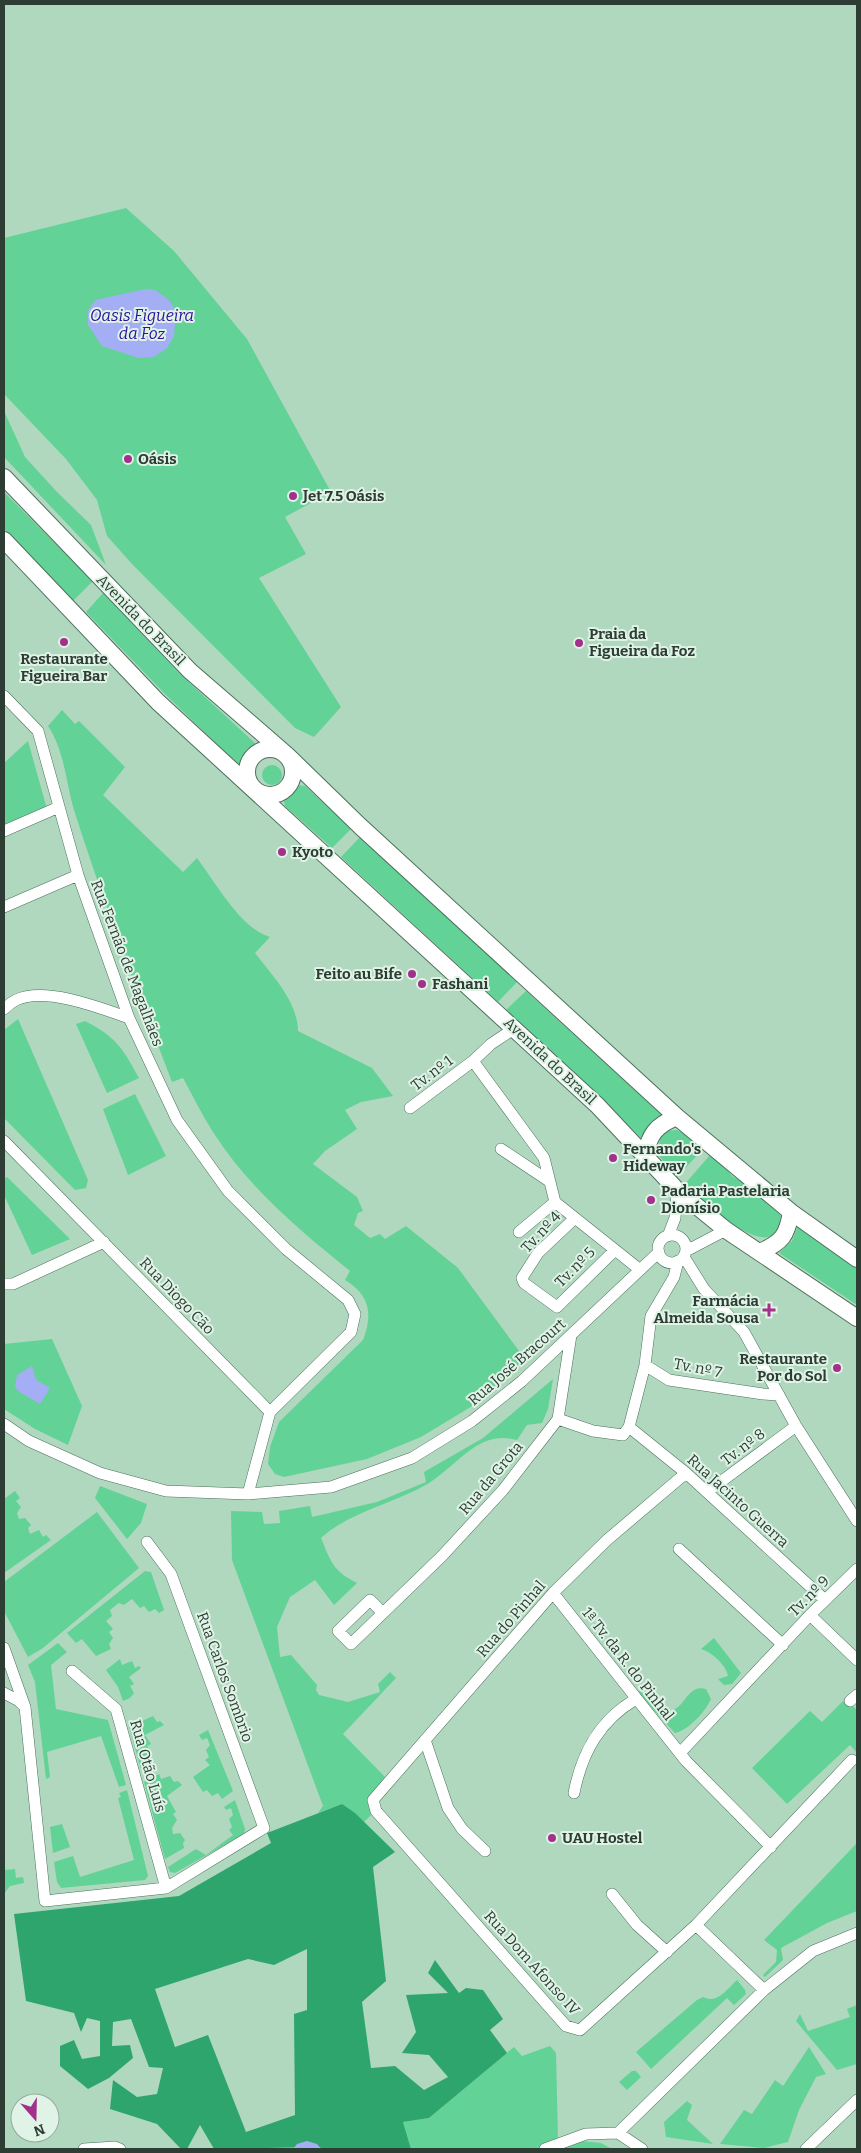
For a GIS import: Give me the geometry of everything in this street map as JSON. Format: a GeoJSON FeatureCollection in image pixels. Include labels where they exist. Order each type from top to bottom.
{"type":"FeatureCollection","features":[{"type":"Feature","properties":{"kind":"main road","name":"Avenida do Brasil"},"geometry":{"type":"LineString","coordinates":[[4,476],[190,671],[287,755],[360,826],[677,1117],[791,1212],[857,1260]]}},
{"type":"Feature","properties":{"kind":"main road","name":"Avenida do Brasil"},"geometry":{"type":"LineString","coordinates":[[5,545],[158,702],[255,789],[597,1105],[677,1190],[701,1212],[857,1318]]}},
{"type":"Feature","properties":{"kind":"main road"},"geometry":{"type":"LineString","coordinates":[[268,749],[279,750],[287,755],[293,772],[288,787],[274,794],[266,794],[255,789],[248,778],[247,771],[251,758],[262,750],[268,749]]}},
{"type":"Feature","properties":{"kind":"main road"},"geometry":{"type":"LineString","coordinates":[[645,1156],[648,1140],[655,1131],[666,1121],[677,1117]]}},
{"type":"Feature","properties":{"kind":"main road"},"geometry":{"type":"LineString","coordinates":[[760,1252],[775,1245],[788,1232],[791,1212]]}},
{"type":"Feature","properties":{"kind":"street","name":"Rua Fernão de Magalhães"},"geometry":{"type":"LineString","coordinates":[[5,700],[38,731],[78,875],[129,1018],[176,1120],[228,1191],[286,1249],[348,1300],[355,1314],[351,1332],[270,1412]]}},
{"type":"Feature","properties":{"kind":"street"},"geometry":{"type":"LineString","coordinates":[[4,831],[59,807]]}},
{"type":"Feature","properties":{"kind":"street"},"geometry":{"type":"LineString","coordinates":[[4,907],[78,875]]}},
{"type":"Feature","properties":{"kind":"street"},"geometry":{"type":"LineString","coordinates":[[4,1009],[16,999],[44,995],[81,1001],[129,1018]]}},
{"type":"Feature","properties":{"kind":"street","name":"Tv. nº 1"},"geometry":{"type":"LineString","coordinates":[[410,1108],[514,1028]]}},
{"type":"Feature","properties":{"kind":"street"},"geometry":{"type":"LineString","coordinates":[[473,1061],[544,1158],[555,1202],[639,1269]]}},
{"type":"Feature","properties":{"kind":"street","name":"Rua Diogo Cão"},"geometry":{"type":"LineString","coordinates":[[4,1141],[270,1412]]}},
{"type":"Feature","properties":{"kind":"street"},"geometry":{"type":"LineString","coordinates":[[501,1149],[549,1181]]}},
{"type":"Feature","properties":{"kind":"street"},"geometry":{"type":"LineString","coordinates":[[677,1190],[674,1218],[668,1236],[662,1241],[659,1252],[667,1262],[683,1256],[726,1230]]}},
{"type":"Feature","properties":{"kind":"street"},"geometry":{"type":"LineString","coordinates":[[519,1232],[555,1202]]}},
{"type":"Feature","properties":{"kind":"street","name":"Tv. nº 4"},"geometry":{"type":"LineString","coordinates":[[557,1307],[524,1283],[522,1278],[538,1253],[575,1218]]}},
{"type":"Feature","properties":{"kind":"street"},"geometry":{"type":"LineString","coordinates":[[668,1236],[681,1238],[683,1256],[704,1288],[744,1332],[796,1426],[857,1521]]}},
{"type":"Feature","properties":{"kind":"street"},"geometry":{"type":"LineString","coordinates":[[4,1284],[13,1284],[104,1242]]}},
{"type":"Feature","properties":{"kind":"street","name":"Tv. nº 5"},"geometry":{"type":"LineString","coordinates":[[557,1307],[615,1250]]}},
{"type":"Feature","properties":{"kind":"street","name":"Rua José Bracourt"},"geometry":{"type":"LineString","coordinates":[[4,1424],[29,1441],[100,1473],[166,1492],[248,1494],[330,1487],[412,1458],[472,1420],[522,1381],[659,1252]]}},
{"type":"Feature","properties":{"kind":"street"},"geometry":{"type":"LineString","coordinates":[[558,1419],[593,1431],[623,1435],[629,1427],[646,1365],[651,1316],[674,1277],[683,1256]]}},
{"type":"Feature","properties":{"kind":"street","name":"Rua da Grota"},"geometry":{"type":"LineString","coordinates":[[382,1612],[442,1556],[503,1490],[558,1419],[571,1335]]}},
{"type":"Feature","properties":{"kind":"street","name":"Tv. nº 7"},"geometry":{"type":"LineString","coordinates":[[646,1365],[669,1380],[763,1394],[779,1394]]}},
{"type":"Feature","properties":{"kind":"street"},"geometry":{"type":"LineString","coordinates":[[248,1494],[270,1412]]}},
{"type":"Feature","properties":{"kind":"street","name":"Tv. nº 8"},"geometry":{"type":"LineString","coordinates":[[708,1492],[796,1426]]}},
{"type":"Feature","properties":{"kind":"street","name":"Rua Jacinto Guerra"},"geometry":{"type":"LineString","coordinates":[[629,1427],[708,1492],[825,1600]]}},
{"type":"Feature","properties":{"kind":"street","name":"Rua do Pinhal"},"geometry":{"type":"LineString","coordinates":[[373,1800],[553,1593],[606,1540],[686,1473]]}},
{"type":"Feature","properties":{"kind":"street","name":"Rua Carlos Sombrio"},"geometry":{"type":"LineString","coordinates":[[147,1542],[171,1574],[264,1828],[166,1888]]}},
{"type":"Feature","properties":{"kind":"street"},"geometry":{"type":"LineString","coordinates":[[679,1549],[782,1645]]}},
{"type":"Feature","properties":{"kind":"street","name":"Tv. nº 9"},"geometry":{"type":"LineString","coordinates":[[680,1752],[810,1614],[857,1569]]}},
{"type":"Feature","properties":{"kind":"street","name":"1ª Tv. da R. do Pinhal"},"geometry":{"type":"LineString","coordinates":[[553,1593],[680,1752]]}},
{"type":"Feature","properties":{"kind":"street"},"geometry":{"type":"LineString","coordinates":[[810,1614],[857,1660]]}},
{"type":"Feature","properties":{"kind":"street"},"geometry":{"type":"LineString","coordinates":[[5,1655],[25,1706],[45,1901],[166,1888]]}},
{"type":"Feature","properties":{"kind":"street","name":"Rua Otão Luís"},"geometry":{"type":"LineString","coordinates":[[72,1671],[116,1709],[166,1888]]}},
{"type":"Feature","properties":{"kind":"street"},"geometry":{"type":"LineString","coordinates":[[4,1694],[25,1706]]}},
{"type":"Feature","properties":{"kind":"street"},"geometry":{"type":"LineString","coordinates":[[574,1793],[578,1770],[587,1748],[622,1708],[636,1699]]}},
{"type":"Feature","properties":{"kind":"street"},"geometry":{"type":"LineString","coordinates":[[425,1740],[448,1808],[462,1829],[486,1851]]}},
{"type":"Feature","properties":{"kind":"street"},"geometry":{"type":"LineString","coordinates":[[680,1752],[771,1847]]}},
{"type":"Feature","properties":{"kind":"street","name":"Rua Dom Afonso IV"},"geometry":{"type":"LineString","coordinates":[[373,1800],[376,1811],[566,2026],[580,2030],[696,1925],[852,1760]]}},
{"type":"Feature","properties":{"kind":"street"},"geometry":{"type":"LineString","coordinates":[[612,1894],[637,1925],[667,1952]]}},
{"type":"Feature","properties":{"kind":"street"},"geometry":{"type":"LineString","coordinates":[[696,1925],[764,1990]]}},
{"type":"Feature","properties":{"kind":"street"},"geometry":{"type":"LineString","coordinates":[[618,2133],[764,1990],[813,1951],[857,1933]]}},
{"type":"Feature","properties":{"kind":"street"},"geometry":{"type":"LineString","coordinates":[[806,2149],[857,2100]]}},
{"type":"Feature","properties":{"kind":"street"},"geometry":{"type":"LineString","coordinates":[[545,2149],[586,2134],[618,2133],[642,2149]]}},
{"type":"Feature","properties":{"kind":"street"},"geometry":{"type":"LineString","coordinates":[[84,2149],[115,2147],[120,2149]]}},
{"type":"Feature","properties":{"kind":"green space"},"geometry":{"type":"Polygon","coordinates":[[[126,208],[174,251],[247,339],[331,492],[285,517],[306,554],[259,578],[341,707],[314,737],[295,728],[132,564],[107,536],[97,500],[66,459],[4,394],[4,238],[126,208]]]}},
{"type":"Feature","properties":{"kind":"green space"},"geometry":{"type":"Polygon","coordinates":[[[4,411],[25,457],[91,525],[106,565],[4,457],[4,411]]]}},
{"type":"Feature","properties":{"kind":"green space"},"geometry":{"type":"Polygon","coordinates":[[[4,492],[93,581],[73,601],[4,529],[4,492]]]}},
{"type":"Feature","properties":{"kind":"green space"},"geometry":{"type":"Polygon","coordinates":[[[103,593],[180,674],[256,744],[246,750],[239,766],[164,693],[86,612],[103,593]]]}},
{"type":"Feature","properties":{"kind":"green space"},"geometry":{"type":"Polygon","coordinates":[[[62,710],[75,724],[79,721],[125,767],[103,795],[183,872],[197,858],[239,915],[260,933],[270,937],[255,953],[289,999],[297,1020],[298,1031],[372,1068],[393,1096],[361,1102],[345,1110],[357,1129],[325,1151],[313,1164],[357,1197],[363,1211],[358,1213],[354,1225],[370,1238],[380,1234],[385,1239],[406,1226],[458,1268],[525,1359],[474,1405],[421,1437],[367,1459],[284,1477],[275,1474],[268,1464],[270,1447],[279,1422],[363,1340],[368,1322],[367,1306],[360,1292],[345,1280],[350,1271],[293,1224],[242,1171],[213,1132],[183,1078],[172,1082],[98,881],[75,813],[62,757],[48,726],[62,710]]]}},
{"type":"Feature","properties":{"kind":"green space"},"geometry":{"type":"Polygon","coordinates":[[[28,741],[47,809],[4,828],[4,763],[28,741]]]}},
{"type":"Feature","properties":{"kind":"green space"},"geometry":{"type":"Polygon","coordinates":[[[272,765],[279,768],[282,775],[279,782],[272,785],[265,782],[262,775],[265,768],[272,765]]]}},
{"type":"Feature","properties":{"kind":"green space"},"geometry":{"type":"Polygon","coordinates":[[[297,785],[305,786],[351,829],[332,848],[285,806],[284,801],[292,795],[297,785]]]}},
{"type":"Feature","properties":{"kind":"green space"},"geometry":{"type":"Polygon","coordinates":[[[360,837],[517,982],[498,1002],[341,857],[360,837]]]}},
{"type":"Feature","properties":{"kind":"green space"},"geometry":{"type":"Polygon","coordinates":[[[526,991],[663,1116],[653,1120],[641,1138],[587,1084],[506,1010],[526,991]]]}},
{"type":"Feature","properties":{"kind":"green space"},"geometry":{"type":"Polygon","coordinates":[[[18,1019],[88,1180],[86,1188],[75,1190],[4,1118],[4,1030],[18,1019]]]}},
{"type":"Feature","properties":{"kind":"green space"},"geometry":{"type":"Polygon","coordinates":[[[85,1021],[104,1032],[117,1044],[128,1058],[139,1078],[107,1093],[76,1024],[85,1021]]]}},
{"type":"Feature","properties":{"kind":"green space"},"geometry":{"type":"Polygon","coordinates":[[[135,1094],[166,1156],[128,1175],[103,1109],[135,1094]]]}},
{"type":"Feature","properties":{"kind":"green space"},"geometry":{"type":"Polygon","coordinates":[[[677,1130],[688,1136],[703,1149],[676,1178],[658,1154],[660,1139],[666,1131],[677,1130]]]}},
{"type":"Feature","properties":{"kind":"green space"},"geometry":{"type":"Polygon","coordinates":[[[710,1155],[721,1163],[733,1177],[743,1181],[781,1216],[774,1235],[762,1237],[739,1228],[713,1210],[684,1185],[710,1155]]]}},
{"type":"Feature","properties":{"kind":"green space"},"geometry":{"type":"Polygon","coordinates":[[[7,1177],[70,1239],[32,1255],[4,1195],[4,1179],[7,1177]]]}},
{"type":"Feature","properties":{"kind":"green space"},"geometry":{"type":"Polygon","coordinates":[[[798,1226],[857,1269],[857,1305],[779,1253],[792,1241],[798,1226]]]}},
{"type":"Feature","properties":{"kind":"green space"},"geometry":{"type":"Polygon","coordinates":[[[52,1339],[82,1406],[68,1445],[35,1429],[4,1409],[4,1344],[52,1339]]]}},
{"type":"Feature","properties":{"kind":"green space"},"geometry":{"type":"Polygon","coordinates":[[[553,1379],[548,1409],[542,1423],[527,1425],[517,1440],[500,1438],[484,1442],[429,1483],[345,1521],[321,1538],[327,1553],[338,1570],[357,1583],[334,1605],[315,1580],[290,1597],[277,1627],[280,1657],[291,1655],[317,1685],[316,1690],[319,1695],[348,1702],[380,1692],[378,1684],[390,1672],[396,1678],[343,1734],[386,1778],[367,1801],[373,1813],[364,1822],[342,1804],[318,1813],[323,1806],[232,1560],[231,1511],[262,1512],[264,1524],[280,1523],[279,1511],[310,1506],[312,1517],[377,1502],[426,1482],[424,1472],[483,1438],[553,1379]]]}},
{"type":"Feature","properties":{"kind":"green space"},"geometry":{"type":"Polygon","coordinates":[[[100,1486],[147,1504],[141,1523],[127,1539],[95,1498],[100,1486]]]}},
{"type":"Feature","properties":{"kind":"green space"},"geometry":{"type":"Polygon","coordinates":[[[15,1491],[20,1498],[16,1501],[21,1507],[17,1513],[19,1519],[25,1518],[31,1525],[28,1528],[30,1534],[39,1530],[43,1537],[46,1535],[51,1540],[4,1573],[4,1499],[15,1491]]]}},
{"type":"Feature","properties":{"kind":"green space"},"geometry":{"type":"Polygon","coordinates":[[[97,1512],[139,1568],[43,1648],[28,1657],[4,1611],[4,1582],[97,1512]]]}},
{"type":"Feature","properties":{"kind":"green space"},"geometry":{"type":"Polygon","coordinates":[[[145,1571],[151,1572],[164,1610],[159,1613],[155,1609],[149,1612],[144,1606],[140,1608],[132,1599],[124,1605],[119,1603],[110,1610],[112,1616],[106,1621],[113,1629],[109,1632],[113,1638],[109,1644],[111,1649],[96,1656],[82,1639],[76,1643],[67,1633],[145,1571]]]}},
{"type":"Feature","properties":{"kind":"green space"},"geometry":{"type":"Polygon","coordinates":[[[714,1638],[741,1673],[732,1684],[724,1685],[718,1679],[728,1676],[727,1672],[714,1656],[701,1649],[714,1638]]]}},
{"type":"Feature","properties":{"kind":"green space"},"geometry":{"type":"Polygon","coordinates":[[[58,1643],[67,1652],[51,1665],[56,1709],[108,1720],[126,1785],[119,1787],[101,1736],[47,1752],[50,1777],[46,1779],[35,1682],[28,1665],[58,1643]]]}},
{"type":"Feature","properties":{"kind":"green space"},"geometry":{"type":"Polygon","coordinates":[[[120,1659],[122,1665],[132,1661],[135,1668],[139,1666],[141,1668],[129,1677],[134,1684],[130,1686],[134,1693],[130,1698],[123,1701],[118,1687],[106,1670],[120,1659]]]}},
{"type":"Feature","properties":{"kind":"green space"},"geometry":{"type":"Polygon","coordinates":[[[645,1685],[670,1711],[680,1706],[690,1693],[700,1688],[706,1689],[711,1699],[696,1720],[686,1728],[675,1733],[638,1693],[645,1685]]]}},
{"type":"Feature","properties":{"kind":"green space"},"geometry":{"type":"Polygon","coordinates":[[[845,1699],[857,1710],[857,1753],[850,1745],[787,1804],[752,1768],[810,1711],[822,1722],[845,1699]]]}},
{"type":"Feature","properties":{"kind":"green space"},"geometry":{"type":"Polygon","coordinates":[[[153,1716],[157,1722],[160,1721],[164,1725],[145,1735],[151,1744],[147,1746],[152,1752],[148,1758],[150,1764],[141,1769],[129,1727],[153,1716]]]}},
{"type":"Feature","properties":{"kind":"green space"},"geometry":{"type":"Polygon","coordinates":[[[208,1730],[233,1791],[222,1799],[218,1793],[212,1796],[207,1790],[203,1792],[193,1777],[210,1765],[205,1760],[209,1757],[206,1750],[210,1745],[207,1738],[202,1740],[199,1735],[208,1730]]]}},
{"type":"Feature","properties":{"kind":"green space"},"geometry":{"type":"Polygon","coordinates":[[[159,1774],[161,1779],[170,1776],[174,1782],[178,1781],[182,1785],[167,1796],[176,1812],[173,1814],[177,1820],[172,1828],[173,1834],[180,1833],[185,1840],[183,1843],[184,1848],[165,1859],[144,1782],[159,1774]]]}},
{"type":"Feature","properties":{"kind":"green space"},"geometry":{"type":"Polygon","coordinates":[[[127,1790],[148,1876],[145,1880],[61,1888],[57,1882],[54,1862],[73,1856],[80,1877],[134,1860],[118,1798],[121,1797],[119,1793],[127,1790]]]}},
{"type":"Feature","properties":{"kind":"green space"},"geometry":{"type":"Polygon","coordinates":[[[235,1800],[245,1829],[244,1834],[175,1873],[170,1872],[168,1867],[196,1849],[206,1855],[233,1835],[229,1830],[232,1827],[229,1819],[233,1815],[231,1808],[226,1810],[224,1807],[235,1800]]]}},
{"type":"Feature","properties":{"kind":"green space"},"geometry":{"type":"Polygon","coordinates":[[[342,1804],[355,1813],[395,1852],[373,1867],[386,1981],[362,2002],[371,2068],[395,2066],[424,2090],[448,2077],[429,2055],[402,2053],[416,2032],[406,1995],[448,1993],[428,1973],[435,1960],[459,1993],[466,1988],[483,1990],[503,2019],[490,2030],[507,2053],[429,2118],[403,2122],[411,2149],[321,2149],[320,2147],[214,2149],[200,2125],[187,2149],[181,2149],[157,2124],[110,2109],[113,2080],[137,2097],[157,2094],[163,2068],[149,2067],[131,2019],[113,2022],[112,2046],[130,2045],[133,2058],[109,2078],[88,2089],[60,2066],[60,2046],[74,2040],[82,2059],[100,2056],[100,2021],[87,2018],[81,2032],[74,2013],[26,2001],[14,1914],[179,1896],[271,1843],[267,1833],[342,1804]],[[307,1949],[274,1965],[248,1959],[155,1989],[175,2047],[208,2035],[246,2132],[295,2115],[294,2014],[307,2010],[307,1949]]]}},
{"type":"Feature","properties":{"kind":"green space"},"geometry":{"type":"Polygon","coordinates":[[[62,1824],[70,1847],[53,1853],[50,1827],[62,1824]]]}},
{"type":"Feature","properties":{"kind":"green space"},"geometry":{"type":"Polygon","coordinates":[[[857,1843],[857,1911],[827,1923],[781,1948],[783,1960],[765,1977],[763,1975],[776,1962],[777,1950],[764,1940],[857,1843]]]}},
{"type":"Feature","properties":{"kind":"green space"},"geometry":{"type":"Polygon","coordinates":[[[15,1869],[16,1878],[23,1877],[24,1883],[10,1886],[4,1894],[4,1870],[15,1869]]]}},
{"type":"Feature","properties":{"kind":"green space"},"geometry":{"type":"Polygon","coordinates":[[[737,1980],[746,1994],[734,2005],[727,1998],[651,2069],[636,2052],[697,2000],[703,1997],[713,1999],[722,1995],[737,1980]]]}},
{"type":"Feature","properties":{"kind":"green space"},"geometry":{"type":"Polygon","coordinates":[[[857,2005],[857,2064],[837,2070],[796,2021],[800,2014],[808,2031],[850,2017],[847,2009],[857,2005]]]}},
{"type":"Feature","properties":{"kind":"green space"},"geometry":{"type":"Polygon","coordinates":[[[550,2046],[556,2053],[558,2140],[540,2149],[411,2149],[403,2122],[429,2118],[514,2047],[522,2056],[550,2046]]]}},
{"type":"Feature","properties":{"kind":"green space"},"geometry":{"type":"Polygon","coordinates":[[[809,2047],[826,2074],[816,2077],[799,2110],[788,2142],[764,2148],[720,2144],[744,2110],[752,2114],[775,2080],[783,2086],[809,2047]]]}},
{"type":"Feature","properties":{"kind":"green space"},"geometry":{"type":"Polygon","coordinates":[[[632,2071],[636,2071],[641,2077],[627,2090],[619,2082],[632,2071]]]}},
{"type":"Feature","properties":{"kind":"green space"},"geometry":{"type":"Polygon","coordinates":[[[687,2101],[692,2105],[687,2120],[713,2144],[666,2137],[664,2122],[687,2101]]]}},
{"type":"Feature","properties":{"kind":"green space"},"geometry":{"type":"Polygon","coordinates":[[[581,2141],[601,2143],[612,2149],[559,2149],[581,2141]]]}},
{"type":"Feature","properties":{"kind":"water","name":"Oasis Figueira da Foz"},"geometry":{"type":"Polygon","coordinates":[[[146,289],[155,290],[169,300],[176,311],[174,336],[167,348],[154,357],[139,358],[102,346],[88,325],[88,311],[95,300],[146,289]]]}},
{"type":"Feature","properties":{"kind":"water"},"geometry":{"type":"Polygon","coordinates":[[[32,1366],[36,1380],[50,1388],[40,1404],[18,1391],[15,1386],[17,1375],[32,1366]]]}},
{"type":"Feature","properties":{"kind":"water"},"geometry":{"type":"Polygon","coordinates":[[[307,2141],[317,2144],[321,2149],[293,2149],[297,2144],[307,2141]]]}},
{"type":"Feature","properties":{"kind":"place","name":"Oásis"},"geometry":{"type":"Point","coordinates":[128,459]}},
{"type":"Feature","properties":{"kind":"place","name":"Jet 7.5 Oásis"},"geometry":{"type":"Point","coordinates":[293,496]}},
{"type":"Feature","properties":{"kind":"place","name":"Restaurante Figueira Bar"},"geometry":{"type":"Point","coordinates":[64,642]}},
{"type":"Feature","properties":{"kind":"place","name":"Praia da Figueira da Foz"},"geometry":{"type":"Point","coordinates":[579,643]}},
{"type":"Feature","properties":{"kind":"place","name":"Kyoto"},"geometry":{"type":"Point","coordinates":[282,852]}},
{"type":"Feature","properties":{"kind":"place","name":"Feito au Bife"},"geometry":{"type":"Point","coordinates":[412,974]}},
{"type":"Feature","properties":{"kind":"place","name":"Fashani"},"geometry":{"type":"Point","coordinates":[422,984]}},
{"type":"Feature","properties":{"kind":"place","name":"Fernando's Hideway"},"geometry":{"type":"Point","coordinates":[613,1158]}},
{"type":"Feature","properties":{"kind":"place","name":"Padaria Pastelaria Dionísio"},"geometry":{"type":"Point","coordinates":[651,1200]}},
{"type":"Feature","properties":{"kind":"place","name":"Farmácia Almeida Sousa"},"geometry":{"type":"Point","coordinates":[769,1310]}},
{"type":"Feature","properties":{"kind":"place","name":"Restaurante Por do Sol"},"geometry":{"type":"Point","coordinates":[837,1368]}},
{"type":"Feature","properties":{"kind":"place","name":"UAU Hostel"},"geometry":{"type":"Point","coordinates":[552,1838]}}]}
